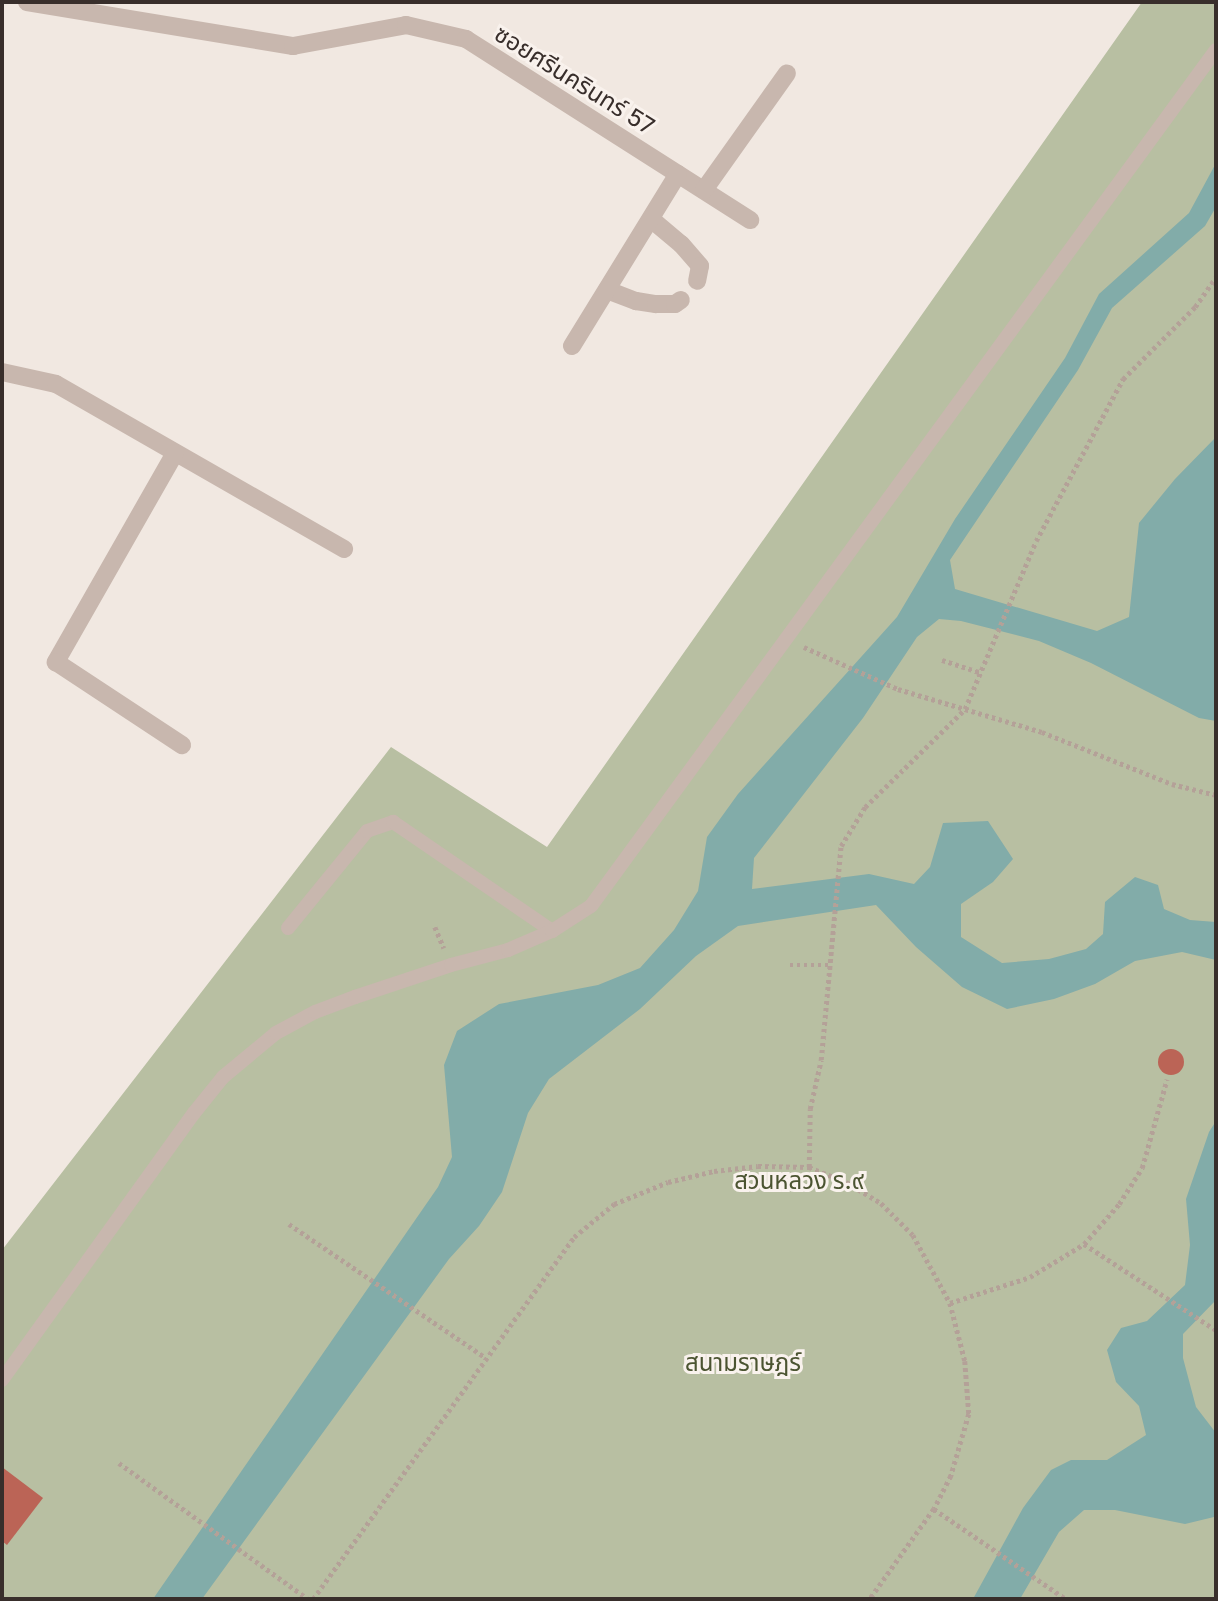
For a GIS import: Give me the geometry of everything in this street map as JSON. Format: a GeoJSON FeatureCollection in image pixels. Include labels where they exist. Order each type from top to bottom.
{"type":"FeatureCollection","features":[{"type":"Feature","properties":{"kind":"street","name":"ซอยศรีนครินทร์ 57"},"geometry":{"type":"LineString","coordinates":[[27,2],[293,46],[406,25],[466,39],[750,220]]}},
{"type":"Feature","properties":{"kind":"street"},"geometry":{"type":"LineString","coordinates":[[704,191],[787,73]]}},
{"type":"Feature","properties":{"kind":"street"},"geometry":{"type":"LineString","coordinates":[[572,346],[678,174]]}},
{"type":"Feature","properties":{"kind":"street"},"geometry":{"type":"LineString","coordinates":[[651,219],[681,244],[700,266],[697,281]]}},
{"type":"Feature","properties":{"kind":"street"},"geometry":{"type":"LineString","coordinates":[[607,290],[636,301],[656,304],[675,304],[681,300]]}},
{"type":"Feature","properties":{"kind":"street"},"geometry":{"type":"LineString","coordinates":[[2,372],[56,384],[344,549]]}},
{"type":"Feature","properties":{"kind":"street"},"geometry":{"type":"LineString","coordinates":[[175,453],[56,662],[182,745]]}},
{"type":"Feature","properties":{"kind":"lane"},"geometry":{"type":"LineString","coordinates":[[2,1380],[194,1113],[223,1077],[276,1033],[325,1008],[451,965],[508,950],[552,931],[591,906],[1216,50]]}},
{"type":"Feature","properties":{"kind":"lane"},"geometry":{"type":"LineString","coordinates":[[288,928],[367,831],[393,822],[552,931]]}},
{"type":"Feature","properties":{"kind":"path"},"geometry":{"type":"LineString","coordinates":[[809,1167],[810,1109],[821,1060],[831,965],[836,863],[841,846],[864,807],[965,709],[1036,541],[1123,379],[1195,307],[1216,277]]}},
{"type":"Feature","properties":{"kind":"path"},"geometry":{"type":"LineString","coordinates":[[788,638],[838,664],[898,689],[1042,732],[1172,784],[1216,795]]}},
{"type":"Feature","properties":{"kind":"path"},"geometry":{"type":"LineString","coordinates":[[942,660],[980,672]]}},
{"type":"Feature","properties":{"kind":"path"},"geometry":{"type":"LineString","coordinates":[[790,965],[831,965]]}},
{"type":"Feature","properties":{"kind":"path"},"geometry":{"type":"LineString","coordinates":[[950,1303],[1030,1277],[1084,1244],[1119,1204],[1142,1168],[1167,1079]]}},
{"type":"Feature","properties":{"kind":"path"},"geometry":{"type":"LineString","coordinates":[[119,1463],[310,1599],[574,1237],[614,1204],[668,1182],[713,1171],[758,1166],[809,1167],[846,1182],[881,1203],[911,1232],[936,1272],[950,1303],[965,1360],[969,1414],[951,1476],[934,1509],[870,1599]]}},
{"type":"Feature","properties":{"kind":"path"},"geometry":{"type":"LineString","coordinates":[[289,1224],[486,1358]]}},
{"type":"Feature","properties":{"kind":"path"},"geometry":{"type":"LineString","coordinates":[[1084,1244],[1216,1330]]}},
{"type":"Feature","properties":{"kind":"path"},"geometry":{"type":"LineString","coordinates":[[934,1509],[1066,1599]]}},
{"type":"Feature","properties":{"kind":"green space","name":"สวนหลวง ร.๙"},"geometry":{"type":"Polygon","coordinates":[[[1142,2],[1216,2],[1216,1599],[2,1599],[2,1250],[391,747],[547,847],[1142,2]]]}},
{"type":"Feature","properties":{"kind":"water"},"geometry":{"type":"Polygon","coordinates":[[[1216,163],[1216,207],[1205,226],[1112,308],[1078,370],[950,560],[955,589],[1097,631],[1129,617],[1139,523],[1175,479],[1216,437],[1216,721],[1199,718],[1091,663],[1039,641],[961,621],[939,619],[917,637],[863,718],[754,858],[752,889],[869,874],[914,884],[930,867],[943,823],[988,821],[1013,859],[993,882],[961,904],[961,937],[1002,963],[1049,959],[1086,949],[1103,934],[1105,902],[1135,877],[1158,885],[1164,909],[1190,920],[1216,922],[1216,960],[1182,952],[1135,961],[1095,984],[1054,999],[1007,1009],[962,987],[916,947],[876,905],[738,926],[696,956],[640,1009],[549,1079],[528,1113],[502,1192],[479,1226],[449,1259],[202,1599],[153,1599],[438,1187],[452,1157],[444,1065],[457,1031],[499,1004],[598,985],[640,968],[674,930],[698,891],[707,837],[738,794],[897,617],[955,519],[1065,358],[1099,294],[1189,213],[1216,163]]]}},
{"type":"Feature","properties":{"kind":"water"},"geometry":{"type":"Polygon","coordinates":[[[1216,1121],[1216,1300],[1183,1334],[1183,1358],[1196,1407],[1216,1433],[1214,1517],[1185,1524],[1115,1510],[1084,1510],[1059,1532],[1020,1599],[973,1599],[1023,1508],[1051,1470],[1071,1460],[1107,1460],[1146,1435],[1139,1406],[1116,1382],[1107,1350],[1121,1328],[1147,1321],[1185,1285],[1190,1245],[1186,1199],[1209,1132],[1216,1121]]]}},
{"type":"Feature","properties":{"kind":"building"},"geometry":{"type":"Polygon","coordinates":[[[1171,1049],[1180,1053],[1184,1062],[1180,1071],[1171,1075],[1162,1071],[1158,1062],[1162,1053],[1171,1049]]]}},
{"type":"Feature","properties":{"kind":"building"},"geometry":{"type":"Polygon","coordinates":[[[2,1467],[43,1498],[7,1545],[2,1541],[2,1467]]]}},
{"type":"Feature","properties":{"kind":"park label","name":"สนามราษฎร์"},"geometry":{"type":"Point","coordinates":[743,1362]}}]}
